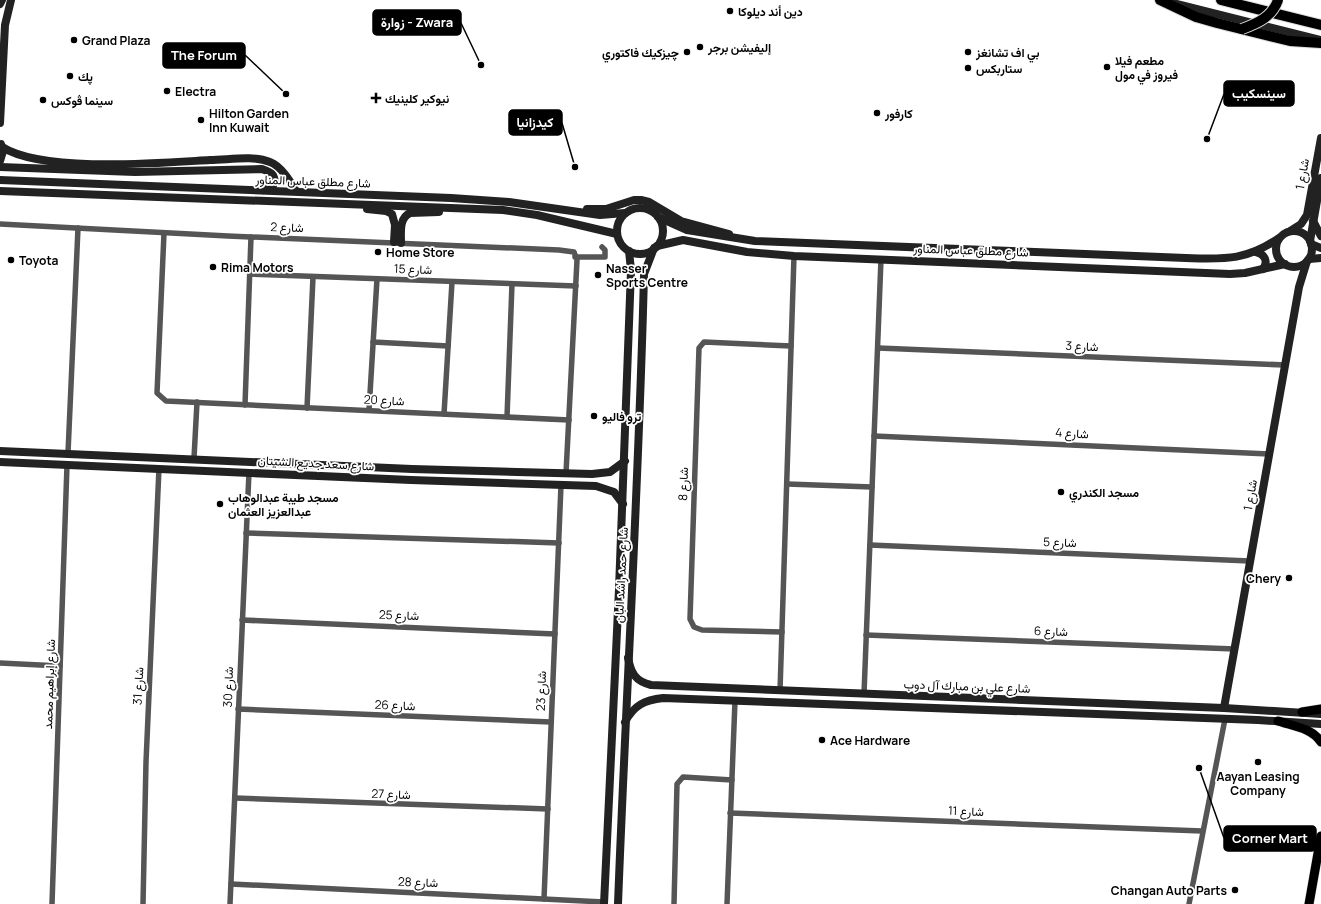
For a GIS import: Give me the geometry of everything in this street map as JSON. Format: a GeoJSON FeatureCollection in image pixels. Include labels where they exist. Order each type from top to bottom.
{"type":"FeatureCollection","features":[{"type":"Feature","properties":{"kind":"highway"},"geometry":{"type":"LineString","coordinates":[[1161,0],[1196,17],[1290,41],[1321,43]]}},
{"type":"Feature","properties":{"kind":"highway"},"geometry":{"type":"LineString","coordinates":[[1221,0],[1321,25]]}},
{"type":"Feature","properties":{"kind":"highway"},"geometry":{"type":"LineString","coordinates":[[1242,29],[1264,19],[1271,13],[1278,0]]}},
{"type":"Feature","properties":{"kind":"main road"},"geometry":{"type":"LineString","coordinates":[[1302,712],[1321,709]]}},
{"type":"Feature","properties":{"kind":"main road"},"geometry":{"type":"LineString","coordinates":[[1278,721],[1307,730],[1315,735],[1321,742]]}},
{"type":"Feature","properties":{"kind":"main road"},"geometry":{"type":"LineString","coordinates":[[1309,904],[1321,836]]}},
{"type":"Feature","properties":{"kind":"street"},"geometry":{"type":"LineString","coordinates":[[0,4],[2,0]]}},
{"type":"Feature","properties":{"kind":"street"},"geometry":{"type":"LineString","coordinates":[[0,123],[5,69],[6,20],[11,0]]}},
{"type":"Feature","properties":{"kind":"street"},"geometry":{"type":"LineString","coordinates":[[1161,0],[1321,40]]}},
{"type":"Feature","properties":{"kind":"street","name":"شارع 1"},"geometry":{"type":"LineString","coordinates":[[1290,231],[1301,224],[1307,215],[1321,138]]}},
{"type":"Feature","properties":{"kind":"street"},"geometry":{"type":"LineString","coordinates":[[0,160],[3,155],[1,145]]}},
{"type":"Feature","properties":{"kind":"street"},"geometry":{"type":"LineString","coordinates":[[1,145],[14,154],[35,158],[137,168],[240,159],[263,160],[277,165],[296,191]]}},
{"type":"Feature","properties":{"kind":"street"},"geometry":{"type":"LineString","coordinates":[[240,159],[240,168]]}},
{"type":"Feature","properties":{"kind":"street"},"geometry":{"type":"LineString","coordinates":[[0,167],[262,169],[271,172],[275,176],[275,182],[272,187],[262,191]]}},
{"type":"Feature","properties":{"kind":"street","name":"شارع 1"},"geometry":{"type":"LineString","coordinates":[[1310,243],[1321,178]]}},
{"type":"Feature","properties":{"kind":"street","name":"شارع مطلق عباس المناور"},"geometry":{"type":"LineString","coordinates":[[0,180],[262,191],[296,191],[509,202],[600,215],[625,213]]}},
{"type":"Feature","properties":{"kind":"street","name":"شارع مطلق عباس المناور"},"geometry":{"type":"LineString","coordinates":[[0,191],[350,203],[503,210],[537,215],[617,234]]}},
{"type":"Feature","properties":{"kind":"street"},"geometry":{"type":"LineString","coordinates":[[561,210],[573,208],[606,209],[634,200],[641,200],[649,202],[681,221],[755,241]]}},
{"type":"Feature","properties":{"kind":"street"},"geometry":{"type":"LineString","coordinates":[[350,203],[362,208],[386,211],[392,214],[397,243]]}},
{"type":"Feature","properties":{"kind":"street"},"geometry":{"type":"LineString","coordinates":[[397,243],[402,223],[406,215],[410,213],[447,212],[462,208]]}},
{"type":"Feature","properties":{"kind":"street"},"geometry":{"type":"LineString","coordinates":[[639,208],[646,209],[658,217],[663,232],[655,247],[644,253],[637,253],[629,250],[620,241],[617,234],[620,219],[625,213],[639,208]]}},
{"type":"Feature","properties":{"kind":"street","name":"شارع مطلق عباس المناور"},"geometry":{"type":"LineString","coordinates":[[658,217],[687,230],[755,241],[1216,259],[1239,257],[1256,252],[1279,238]]}},
{"type":"Feature","properties":{"kind":"street"},"geometry":{"type":"LineString","coordinates":[[1314,221],[1321,236]]}},
{"type":"Feature","properties":{"kind":"street","name":"شارع 2"},"geometry":{"type":"LineString","coordinates":[[0,224],[164,233],[559,250],[575,255],[605,257],[605,250],[602,247]]}},
{"type":"Feature","properties":{"kind":"street"},"geometry":{"type":"LineString","coordinates":[[68,453],[78,228]]}},
{"type":"Feature","properties":{"kind":"street"},"geometry":{"type":"LineString","coordinates":[[1299,287],[1294,273],[1276,253],[1279,238],[1290,231],[1300,232],[1310,243],[1321,248]]}},
{"type":"Feature","properties":{"kind":"street","name":"شارع 20"},"geometry":{"type":"LineString","coordinates":[[164,233],[157,393],[166,401],[569,420]]}},
{"type":"Feature","properties":{"kind":"street"},"geometry":{"type":"LineString","coordinates":[[245,405],[251,237]]}},
{"type":"Feature","properties":{"kind":"street","name":"شارع مطلق عباس المناور"},"geometry":{"type":"LineString","coordinates":[[655,247],[683,240],[747,252],[794,256],[1230,274],[1245,273],[1263,268],[1287,265]]}},
{"type":"Feature","properties":{"kind":"street"},"geometry":{"type":"LineString","coordinates":[[1308,260],[1312,249],[1310,243]]}},
{"type":"Feature","properties":{"kind":"street","name":"شارع حمد راشد البان"},"geometry":{"type":"LineString","coordinates":[[618,904],[628,658],[634,572],[644,274],[655,247]]}},
{"type":"Feature","properties":{"kind":"street","name":"شارع حمد راشد البان"},"geometry":{"type":"LineString","coordinates":[[604,903],[608,791],[620,589],[625,461],[631,270],[629,250]]}},
{"type":"Feature","properties":{"kind":"street"},"geometry":{"type":"LineString","coordinates":[[1256,252],[1266,258],[1265,266],[1263,268]]}},
{"type":"Feature","properties":{"kind":"street"},"geometry":{"type":"LineString","coordinates":[[566,473],[576,286],[575,255]]}},
{"type":"Feature","properties":{"kind":"street"},"geometry":{"type":"LineString","coordinates":[[780,691],[794,256]]}},
{"type":"Feature","properties":{"kind":"street"},"geometry":{"type":"LineString","coordinates":[[1287,265],[1298,266],[1308,260],[1321,258]]}},
{"type":"Feature","properties":{"kind":"street"},"geometry":{"type":"LineString","coordinates":[[864,694],[881,259]]}},
{"type":"Feature","properties":{"kind":"street","name":"شارع 1"},"geometry":{"type":"LineString","coordinates":[[1224,708],[1299,287],[1308,260]]}},
{"type":"Feature","properties":{"kind":"street"},"geometry":{"type":"LineString","coordinates":[[631,270],[633,267],[640,267],[644,274]]}},
{"type":"Feature","properties":{"kind":"street","name":"شارع 15"},"geometry":{"type":"LineString","coordinates":[[250,274],[576,286]]}},
{"type":"Feature","properties":{"kind":"street"},"geometry":{"type":"LineString","coordinates":[[307,408],[313,277]]}},
{"type":"Feature","properties":{"kind":"street"},"geometry":{"type":"LineString","coordinates":[[369,410],[376,279]]}},
{"type":"Feature","properties":{"kind":"street"},"geometry":{"type":"LineString","coordinates":[[444,414],[452,282]]}},
{"type":"Feature","properties":{"kind":"street"},"geometry":{"type":"LineString","coordinates":[[507,417],[512,284]]}},
{"type":"Feature","properties":{"kind":"street"},"geometry":{"type":"LineString","coordinates":[[373,342],[448,346]]}},
{"type":"Feature","properties":{"kind":"street","name":"شارع 8"},"geometry":{"type":"LineString","coordinates":[[782,632],[702,630],[694,627],[690,619],[699,348],[704,342],[791,346]]}},
{"type":"Feature","properties":{"kind":"street","name":"شارع 3"},"geometry":{"type":"LineString","coordinates":[[878,348],[1285,365]]}},
{"type":"Feature","properties":{"kind":"street"},"geometry":{"type":"LineString","coordinates":[[628,358],[632,361],[638,360],[642,355]]}},
{"type":"Feature","properties":{"kind":"street"},"geometry":{"type":"LineString","coordinates":[[194,458],[197,402]]}},
{"type":"Feature","properties":{"kind":"street","name":"شارع 4"},"geometry":{"type":"LineString","coordinates":[[874,436],[1269,454]]}},
{"type":"Feature","properties":{"kind":"street","name":"شارع سعد جديع الشيتان"},"geometry":{"type":"LineString","coordinates":[[0,451],[194,458],[412,469],[592,474],[610,472],[625,461]]}},
{"type":"Feature","properties":{"kind":"street"},"geometry":{"type":"LineString","coordinates":[[27,463],[30,462],[32,457],[28,452]]}},
{"type":"Feature","properties":{"kind":"street"},"geometry":{"type":"LineString","coordinates":[[54,464],[49,461],[48,457],[55,453]]}},
{"type":"Feature","properties":{"kind":"street","name":"شارع سعد جديع الشيتان"},"geometry":{"type":"LineString","coordinates":[[0,462],[411,480],[592,486],[605,488],[614,492],[623,504]]}},
{"type":"Feature","properties":{"kind":"street","name":"شارع إبراهيم محمد"},"geometry":{"type":"LineString","coordinates":[[52,904],[67,465]]}},
{"type":"Feature","properties":{"kind":"street","name":"شارع 31"},"geometry":{"type":"LineString","coordinates":[[142,904],[146,762],[159,468]]}},
{"type":"Feature","properties":{"kind":"street"},"geometry":{"type":"LineString","coordinates":[[392,468],[396,470],[396,474],[392,479]]}},
{"type":"Feature","properties":{"kind":"street"},"geometry":{"type":"LineString","coordinates":[[411,480],[408,474],[412,469]]}},
{"type":"Feature","properties":{"kind":"street","name":"شارع 30"},"geometry":{"type":"LineString","coordinates":[[230,904],[249,472]]}},
{"type":"Feature","properties":{"kind":"street"},"geometry":{"type":"LineString","coordinates":[[592,474],[595,480],[592,486]]}},
{"type":"Feature","properties":{"kind":"street","name":"شارع 23"},"geometry":{"type":"LineString","coordinates":[[544,899],[561,484]]}},
{"type":"Feature","properties":{"kind":"street"},"geometry":{"type":"LineString","coordinates":[[787,484],[872,487]]}},
{"type":"Feature","properties":{"kind":"street"},"geometry":{"type":"LineString","coordinates":[[246,533],[558,543]]}},
{"type":"Feature","properties":{"kind":"street","name":"شارع 5"},"geometry":{"type":"LineString","coordinates":[[870,545],[1250,561]]}},
{"type":"Feature","properties":{"kind":"street"},"geometry":{"type":"LineString","coordinates":[[620,569],[626,574],[634,572]]}},
{"type":"Feature","properties":{"kind":"street"},"geometry":{"type":"LineString","coordinates":[[620,589],[625,585],[633,589]]}},
{"type":"Feature","properties":{"kind":"street","name":"شارع 25"},"geometry":{"type":"LineString","coordinates":[[242,620],[555,634]]}},
{"type":"Feature","properties":{"kind":"street","name":"شارع 6"},"geometry":{"type":"LineString","coordinates":[[866,636],[1235,649]]}},
{"type":"Feature","properties":{"kind":"street","name":"شارع علي بن مبارك آل دوب"},"geometry":{"type":"LineString","coordinates":[[628,658],[631,671],[638,680],[651,685],[663,686],[1224,708],[1321,714]]}},
{"type":"Feature","properties":{"kind":"street"},"geometry":{"type":"LineString","coordinates":[[0,663],[60,666]]}},
{"type":"Feature","properties":{"kind":"street"},"geometry":{"type":"LineString","coordinates":[[663,686],[659,694],[663,698]]}},
{"type":"Feature","properties":{"kind":"street","name":"شارع علي بن مبارك آل دوب"},"geometry":{"type":"LineString","coordinates":[[625,722],[631,712],[639,705],[648,700],[663,698],[1278,721],[1321,724]]}},
{"type":"Feature","properties":{"kind":"street"},"geometry":{"type":"LineString","coordinates":[[727,904],[735,701]]}},
{"type":"Feature","properties":{"kind":"street"},"geometry":{"type":"LineString","coordinates":[[1039,712],[1043,706],[1040,701]]}},
{"type":"Feature","properties":{"kind":"street"},"geometry":{"type":"LineString","coordinates":[[1055,713],[1051,707],[1056,702]]}},
{"type":"Feature","properties":{"kind":"street","name":"شارع 26"},"geometry":{"type":"LineString","coordinates":[[238,709],[551,722]]}},
{"type":"Feature","properties":{"kind":"street"},"geometry":{"type":"LineString","coordinates":[[1189,904],[1225,719]]}},
{"type":"Feature","properties":{"kind":"street"},"geometry":{"type":"LineString","coordinates":[[674,904],[677,784],[683,777],[732,780]]}},
{"type":"Feature","properties":{"kind":"street"},"geometry":{"type":"LineString","coordinates":[[608,791],[616,795],[622,793]]}},
{"type":"Feature","properties":{"kind":"street","name":"شارع 27"},"geometry":{"type":"LineString","coordinates":[[235,798],[548,810]]}},
{"type":"Feature","properties":{"kind":"street"},"geometry":{"type":"LineString","coordinates":[[608,803],[617,800],[622,804]]}},
{"type":"Feature","properties":{"kind":"street","name":"شارع 11"},"geometry":{"type":"LineString","coordinates":[[730,813],[1202,831]]}},
{"type":"Feature","properties":{"kind":"street","name":"شارع 28"},"geometry":{"type":"LineString","coordinates":[[231,884],[604,903]]}},
{"type":"Feature","properties":{"kind":"place","name":"دين أند ديلوكا"},"geometry":{"type":"Point","coordinates":[730,11]}},
{"type":"Feature","properties":{"kind":"place","name":"Grand Plaza"},"geometry":{"type":"Point","coordinates":[74,40]}},
{"type":"Feature","properties":{"kind":"place","name":"إليفيشن برجر"},"geometry":{"type":"Point","coordinates":[700,47]}},
{"type":"Feature","properties":{"kind":"place","name":"چيزكيك فاكتوري"},"geometry":{"type":"Point","coordinates":[687,52]}},
{"type":"Feature","properties":{"kind":"place","name":"بي اف تشانغز"},"geometry":{"type":"Point","coordinates":[968,52]}},
{"type":"Feature","properties":{"kind":"place","name":"زوارة - Zwara"},"geometry":{"type":"Point","coordinates":[481,65]}},
{"type":"Feature","properties":{"kind":"place","name":"مطعم فيلا فيروز في مول"},"geometry":{"type":"Point","coordinates":[1107,67]}},
{"type":"Feature","properties":{"kind":"place","name":"ستاربكس"},"geometry":{"type":"Point","coordinates":[968,68]}},
{"type":"Feature","properties":{"kind":"place","name":"پك"},"geometry":{"type":"Point","coordinates":[70,76]}},
{"type":"Feature","properties":{"kind":"place","name":"Electra"},"geometry":{"type":"Point","coordinates":[167,91]}},
{"type":"Feature","properties":{"kind":"place","name":"The Forum"},"geometry":{"type":"Point","coordinates":[286,94]}},
{"type":"Feature","properties":{"kind":"place","name":"نيوكير كلينيك"},"geometry":{"type":"Point","coordinates":[376,98]}},
{"type":"Feature","properties":{"kind":"place","name":"سينما ڤوكس"},"geometry":{"type":"Point","coordinates":[43,100]}},
{"type":"Feature","properties":{"kind":"place","name":"كارفور"},"geometry":{"type":"Point","coordinates":[877,113]}},
{"type":"Feature","properties":{"kind":"place","name":"Hilton Garden Inn Kuwait"},"geometry":{"type":"Point","coordinates":[201,120]}},
{"type":"Feature","properties":{"kind":"place","name":"سينسكيب"},"geometry":{"type":"Point","coordinates":[1207,139]}},
{"type":"Feature","properties":{"kind":"place","name":"كيدزانيا"},"geometry":{"type":"Point","coordinates":[575,167]}},
{"type":"Feature","properties":{"kind":"place","name":"Home Store"},"geometry":{"type":"Point","coordinates":[378,252]}},
{"type":"Feature","properties":{"kind":"place","name":"Toyota"},"geometry":{"type":"Point","coordinates":[11,260]}},
{"type":"Feature","properties":{"kind":"place","name":"Rima Motors"},"geometry":{"type":"Point","coordinates":[213,267]}},
{"type":"Feature","properties":{"kind":"place","name":"Nasser Sports Centre"},"geometry":{"type":"Point","coordinates":[598,275]}},
{"type":"Feature","properties":{"kind":"place","name":"ترو فاليو"},"geometry":{"type":"Point","coordinates":[594,416]}},
{"type":"Feature","properties":{"kind":"place","name":"مسجد الكندري"},"geometry":{"type":"Point","coordinates":[1061,492]}},
{"type":"Feature","properties":{"kind":"place","name":"مسجد طيبة عبدالوهاب عبدالعزيز العثمان"},"geometry":{"type":"Point","coordinates":[220,504]}},
{"type":"Feature","properties":{"kind":"place","name":"Chery"},"geometry":{"type":"Point","coordinates":[1289,578]}},
{"type":"Feature","properties":{"kind":"place","name":"Ace Hardware"},"geometry":{"type":"Point","coordinates":[822,740]}},
{"type":"Feature","properties":{"kind":"place","name":"Aayan Leasing Company"},"geometry":{"type":"Point","coordinates":[1258,762]}},
{"type":"Feature","properties":{"kind":"place","name":"Corner Mart"},"geometry":{"type":"Point","coordinates":[1199,768]}},
{"type":"Feature","properties":{"kind":"place","name":"Changan Auto Parts"},"geometry":{"type":"Point","coordinates":[1235,890]}}]}
